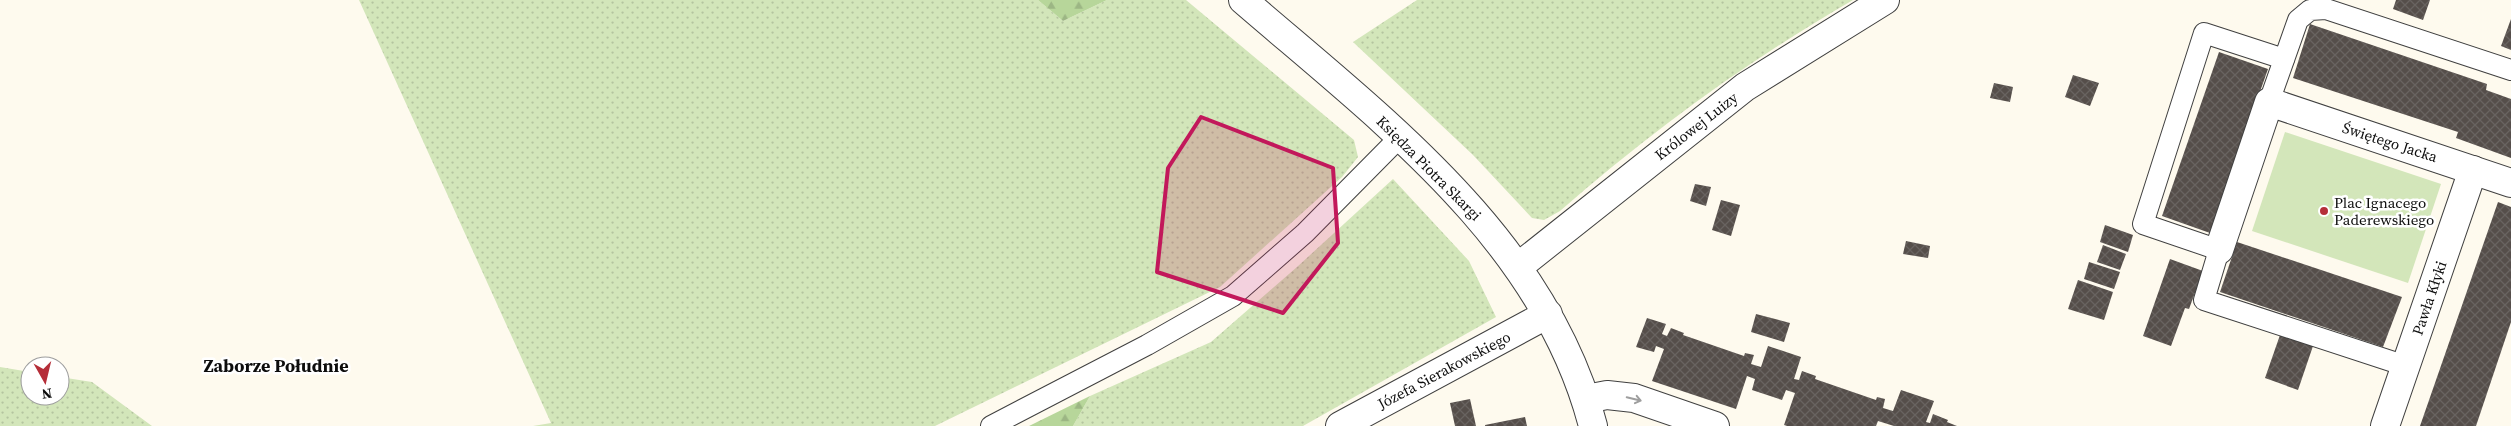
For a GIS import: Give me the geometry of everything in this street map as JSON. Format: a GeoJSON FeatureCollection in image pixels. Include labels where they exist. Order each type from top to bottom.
{"type":"FeatureCollection","features":[{"type":"Feature","properties":{"kind":"street","name":"Księdza Piotra Skargi"},"geometry":{"type":"LineString","coordinates":[[1243,0],[1400,136],[1470,206],[1518,267],[1548,314],[1572,361],[1586,399],[1593,426]]}},
{"type":"Feature","properties":{"kind":"street","name":"Królowej Luizy"},"geometry":{"type":"LineString","coordinates":[[1518,267],[1745,88],[1885,0]]}},
{"type":"Feature","properties":{"kind":"street","name":"Świętego Jacka"},"geometry":{"type":"LineString","coordinates":[[2269,102],[2511,182]]}},
{"type":"Feature","properties":{"kind":"street"},"geometry":{"type":"LineString","coordinates":[[2218,250],[2269,102]]}},
{"type":"Feature","properties":{"kind":"street","name":"Pawła Kłyki"},"geometry":{"type":"LineString","coordinates":[[2385,426],[2473,170]]}},
{"type":"Feature","properties":{"kind":"street","name":"Józefa Sierakowskiego"},"geometry":{"type":"LineString","coordinates":[[1340,426],[1548,314]]}},
{"type":"Feature","properties":{"kind":"street"},"geometry":{"type":"LineString","coordinates":[[1586,399],[1607,394],[1634,398],[1714,426]]}},
{"type":"Feature","properties":{"kind":"lane"},"geometry":{"type":"LineString","coordinates":[[2269,102],[2298,20],[2310,10],[2326,9],[2511,70]]}},
{"type":"Feature","properties":{"kind":"lane"},"geometry":{"type":"LineString","coordinates":[[2284,59],[2204,33],[2143,224],[2218,250],[2204,300],[2406,366]]}},
{"type":"Feature","properties":{"kind":"lane"},"geometry":{"type":"LineString","coordinates":[[990,426],[1147,346],[1233,296],[1306,233],[1400,136]]}},
{"type":"Feature","properties":{"kind":"highlighted area"},"geometry":{"type":"Polygon","coordinates":[[[1201,117],[1333,168],[1338,243],[1283,313],[1157,272],[1168,168],[1201,117]]]}},
{"type":"Feature","properties":{"kind":"green space"},"geometry":{"type":"Polygon","coordinates":[[[359,0],[1038,0],[1063,21],[1107,0],[1186,0],[1354,140],[1358,157],[1342,177],[1220,287],[935,426],[533,426],[551,423],[359,0]]]}},
{"type":"Feature","properties":{"kind":"green space"},"geometry":{"type":"Polygon","coordinates":[[[1038,0],[1107,0],[1063,21],[1038,0]]]}},
{"type":"Feature","properties":{"kind":"green space"},"geometry":{"type":"Polygon","coordinates":[[[1417,0],[1853,0],[1775,48],[1701,98],[1595,181],[1560,211],[1544,220],[1532,218],[1473,155],[1353,42],[1417,0]]]}},
{"type":"Feature","properties":{"kind":"green space","name":"Plac Ignacego Paderewskiego"},"geometry":{"type":"Polygon","coordinates":[[[2285,132],[2441,184],[2408,283],[2252,231],[2285,132]]]}},
{"type":"Feature","properties":{"kind":"green space"},"geometry":{"type":"Polygon","coordinates":[[[1393,179],[1469,261],[1496,317],[1303,426],[1073,426],[1090,396],[1211,342],[1297,267],[1393,179]]]}},
{"type":"Feature","properties":{"kind":"green space"},"geometry":{"type":"Polygon","coordinates":[[[0,367],[20,370],[20,406],[70,406],[70,379],[92,382],[152,426],[0,426],[0,367]]]}},
{"type":"Feature","properties":{"kind":"green space"},"geometry":{"type":"Polygon","coordinates":[[[1090,396],[1073,426],[1029,426],[1090,396]]]}},
{"type":"Feature","properties":{"kind":"building"},"geometry":{"type":"Polygon","coordinates":[[[2396,0],[2430,0],[2423,20],[2393,9],[2396,0]]]}},
{"type":"Feature","properties":{"kind":"building"},"geometry":{"type":"Polygon","coordinates":[[[2511,19],[2511,50],[2501,46],[2511,19]]]}},
{"type":"Feature","properties":{"kind":"building"},"geometry":{"type":"Polygon","coordinates":[[[2310,24],[2487,84],[2486,90],[2511,99],[2511,158],[2456,138],[2458,132],[2293,78],[2310,24]]]}},
{"type":"Feature","properties":{"kind":"building"},"geometry":{"type":"Polygon","coordinates":[[[2219,52],[2268,69],[2210,233],[2162,216],[2219,52]]]}},
{"type":"Feature","properties":{"kind":"building"},"geometry":{"type":"Polygon","coordinates":[[[2073,75],[2099,83],[2090,106],[2065,97],[2073,75]]]}},
{"type":"Feature","properties":{"kind":"building"},"geometry":{"type":"Polygon","coordinates":[[[1994,83],[2013,87],[2010,102],[1990,98],[1994,83]]]}},
{"type":"Feature","properties":{"kind":"building"},"geometry":{"type":"Polygon","coordinates":[[[1695,184],[1711,187],[1706,206],[1690,201],[1695,184]]]}},
{"type":"Feature","properties":{"kind":"building"},"geometry":{"type":"Polygon","coordinates":[[[1721,200],[1740,205],[1731,236],[1712,230],[1721,200]]]}},
{"type":"Feature","properties":{"kind":"building"},"geometry":{"type":"Polygon","coordinates":[[[2498,202],[2511,207],[2511,322],[2476,426],[2420,426],[2498,202]]]}},
{"type":"Feature","properties":{"kind":"building"},"geometry":{"type":"Polygon","coordinates":[[[2105,225],[2133,235],[2128,252],[2100,242],[2105,225]]]}},
{"type":"Feature","properties":{"kind":"building"},"geometry":{"type":"Polygon","coordinates":[[[1906,241],[1930,246],[1928,258],[1903,254],[1906,241]]]}},
{"type":"Feature","properties":{"kind":"building"},"geometry":{"type":"Polygon","coordinates":[[[2237,242],[2402,297],[2383,347],[2220,292],[2237,242]]]}},
{"type":"Feature","properties":{"kind":"building"},"geometry":{"type":"Polygon","coordinates":[[[2103,245],[2126,254],[2120,270],[2097,262],[2103,245]]]}},
{"type":"Feature","properties":{"kind":"building"},"geometry":{"type":"Polygon","coordinates":[[[2170,259],[2203,271],[2189,309],[2185,308],[2171,346],[2143,336],[2170,259]]]}},
{"type":"Feature","properties":{"kind":"building"},"geometry":{"type":"Polygon","coordinates":[[[2089,262],[2120,272],[2114,289],[2084,279],[2089,262]]]}},
{"type":"Feature","properties":{"kind":"building"},"geometry":{"type":"Polygon","coordinates":[[[2078,280],[2113,292],[2104,320],[2068,309],[2078,280]]]}},
{"type":"Feature","properties":{"kind":"building"},"geometry":{"type":"Polygon","coordinates":[[[1756,314],[1790,323],[1784,342],[1751,332],[1756,314]]]}},
{"type":"Feature","properties":{"kind":"building"},"geometry":{"type":"Polygon","coordinates":[[[1647,318],[1666,324],[1662,334],[1667,336],[1671,328],[1684,333],[1683,335],[1744,356],[1745,353],[1754,355],[1751,364],[1761,367],[1768,346],[1801,357],[1794,379],[1799,380],[1802,371],[1816,376],[1815,379],[1876,400],[1877,397],[1885,399],[1883,408],[1893,411],[1901,390],[1934,401],[1926,422],[1930,423],[1933,414],[1957,426],[1894,426],[1878,421],[1876,426],[1787,426],[1784,425],[1795,393],[1786,390],[1782,400],[1752,390],[1755,379],[1747,376],[1736,409],[1652,381],[1664,349],[1656,346],[1654,352],[1636,347],[1647,318]]]}},
{"type":"Feature","properties":{"kind":"building"},"geometry":{"type":"Polygon","coordinates":[[[2280,335],[2313,346],[2298,390],[2265,378],[2280,335]]]}},
{"type":"Feature","properties":{"kind":"building"},"geometry":{"type":"Polygon","coordinates":[[[1470,399],[1476,426],[1455,426],[1450,403],[1470,399]]]}},
{"type":"Feature","properties":{"kind":"building"},"geometry":{"type":"Polygon","coordinates":[[[1525,417],[1527,426],[1485,426],[1485,425],[1525,417]]]}},
{"type":"Feature","properties":{"kind":"place","name":"Plac Ignacego Paderewskiego"},"geometry":{"type":"Point","coordinates":[2324,211]}},
{"type":"Feature","properties":{"kind":"district","name":"Zaborze Południe"},"geometry":{"type":"Point","coordinates":[276,365]}}]}
